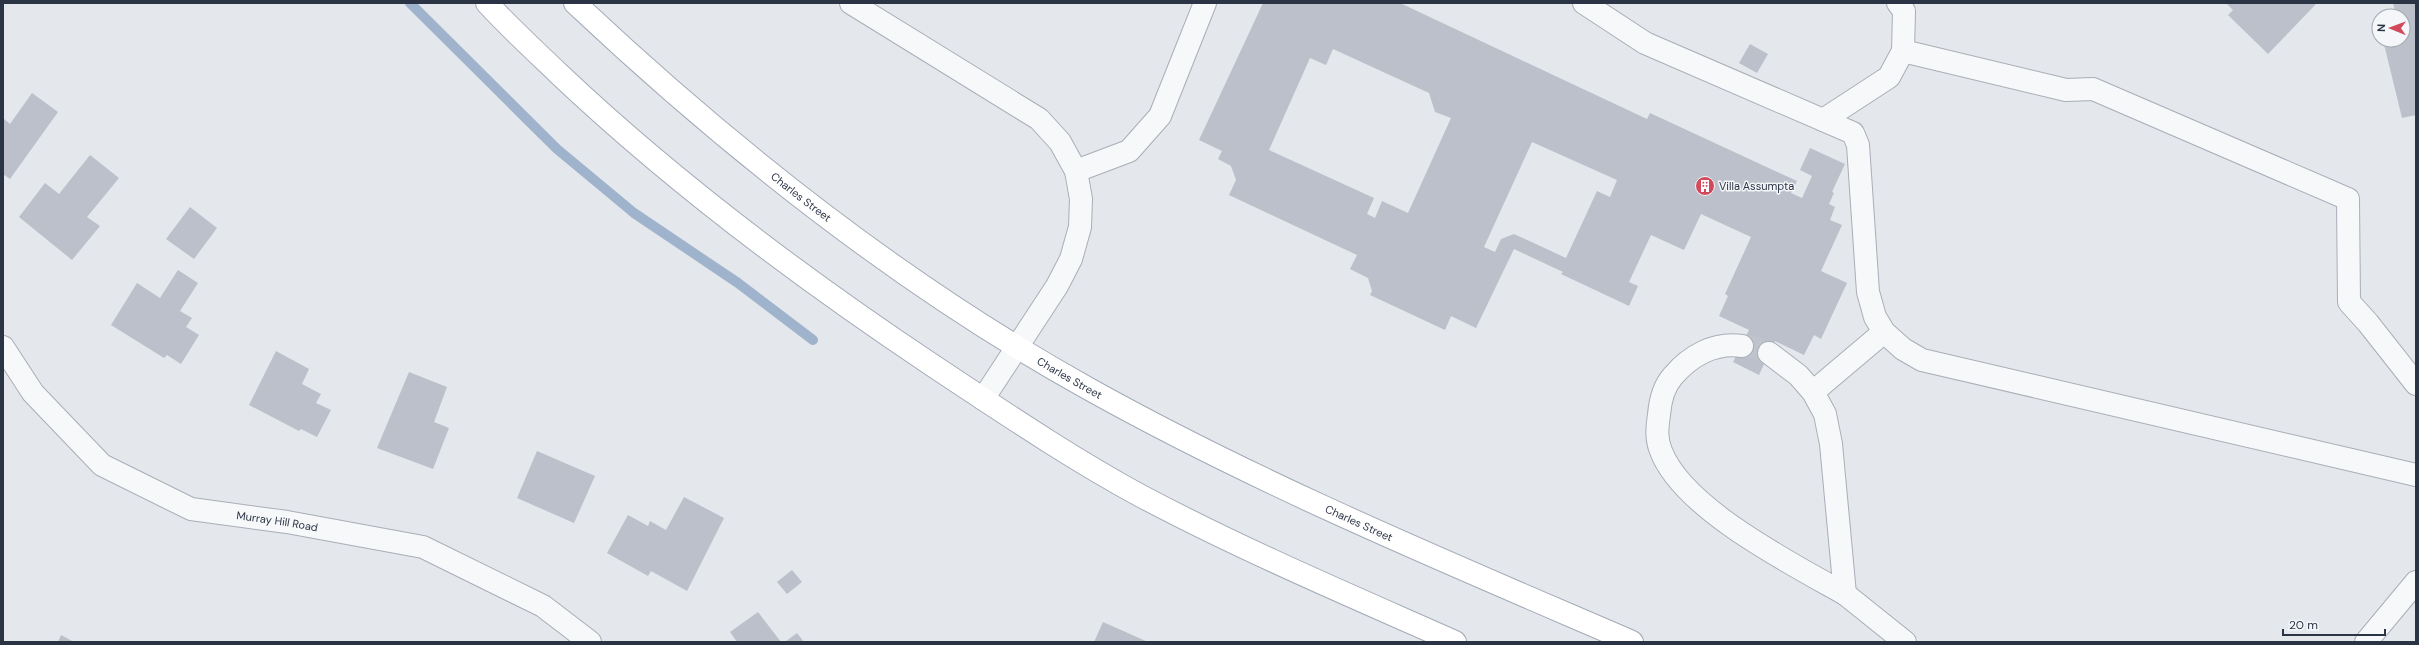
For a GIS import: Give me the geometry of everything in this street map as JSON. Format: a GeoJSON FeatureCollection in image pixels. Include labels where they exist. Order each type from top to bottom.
{"type":"FeatureCollection","features":[{"type":"Feature","properties":{"kind":"main road"},"geometry":{"type":"LineString","coordinates":[[486,3],[579,93],[649,156],[731,222],[867,321],[983,399],[1072,456],[1138,494],[1211,532],[1455,642]]}},
{"type":"Feature","properties":{"kind":"main road","name":"Charles Street"},"geometry":{"type":"LineString","coordinates":[[575,3],[651,73],[750,157],[868,246],[931,290],[1086,388],[1246,470],[1632,642]]}},
{"type":"Feature","properties":{"kind":"street"},"geometry":{"type":"LineString","coordinates":[[851,3],[1039,119],[1060,142],[1076,171],[1081,199],[1080,227],[1071,259],[1018,346],[983,399]]}},
{"type":"Feature","properties":{"kind":"street"},"geometry":{"type":"LineString","coordinates":[[1076,171],[1129,151],[1160,116],[1205,3]]}},
{"type":"Feature","properties":{"kind":"street"},"geometry":{"type":"LineString","coordinates":[[1584,3],[1645,44],[1853,133],[1858,145],[1868,292],[1875,317],[1884,332],[1903,349],[1922,360],[2416,475]]}},
{"type":"Feature","properties":{"kind":"street"},"geometry":{"type":"LineString","coordinates":[[1823,120],[1889,77],[1903,51],[1904,11],[1898,3]]}},
{"type":"Feature","properties":{"kind":"street"},"geometry":{"type":"LineString","coordinates":[[1903,51],[2066,90],[2093,89],[2348,199],[2349,302],[2368,323],[2416,384]]}},
{"type":"Feature","properties":{"kind":"street"},"geometry":{"type":"LineString","coordinates":[[1813,392],[1884,332]]}},
{"type":"Feature","properties":{"kind":"street"},"geometry":{"type":"LineString","coordinates":[[1742,346],[1734,345],[1702,351],[1684,364],[1668,382],[1660,405],[1657,434],[1661,451],[1692,495],[1741,534],[1844,594],[1905,642]]}},
{"type":"Feature","properties":{"kind":"street","name":"Murray Hill Road"},"geometry":{"type":"LineString","coordinates":[[3,347],[33,393],[102,465],[109,469],[190,509],[287,522],[423,547],[543,606],[590,642]]}},
{"type":"Feature","properties":{"kind":"street"},"geometry":{"type":"LineString","coordinates":[[1769,353],[1798,375],[1813,392],[1825,414],[1831,444],[1844,594]]}},
{"type":"Feature","properties":{"kind":"street"},"geometry":{"type":"LineString","coordinates":[[2366,642],[2416,582]]}},
{"type":"Feature","properties":{"kind":"building","name":"Villa Assumpta"},"geometry":{"type":"Polygon","coordinates":[[[1263,3],[1400,3],[1647,119],[1650,113],[1797,181],[1791,193],[1802,198],[1812,176],[1800,170],[1810,148],[1845,164],[1832,192],[1834,193],[1829,204],[1835,207],[1830,220],[1842,225],[1821,271],[1847,283],[1821,339],[1814,335],[1804,355],[1775,341],[1759,375],[1733,362],[1749,330],[1719,316],[1728,296],[1725,294],[1751,237],[1701,214],[1684,250],[1651,235],[1629,282],[1638,286],[1629,306],[1561,274],[1563,272],[1514,249],[1476,328],[1451,316],[1445,330],[1370,295],[1372,291],[1368,278],[1350,269],[1357,255],[1229,195],[1236,180],[1231,166],[1218,159],[1222,151],[1199,140],[1263,3]],[[1333,49],[1326,65],[1310,58],[1269,150],[1374,198],[1367,214],[1375,218],[1382,201],[1408,213],[1451,118],[1435,112],[1429,93],[1333,49]],[[1532,142],[1484,247],[1495,252],[1501,239],[1514,234],[1566,258],[1597,191],[1610,197],[1617,180],[1532,142]]]}},
{"type":"Feature","properties":{"kind":"building"},"geometry":{"type":"Polygon","coordinates":[[[2226,3],[2317,3],[2268,54],[2228,15],[2233,10],[2226,3]]]}},
{"type":"Feature","properties":{"kind":"building"},"geometry":{"type":"Polygon","coordinates":[[[2393,3],[2416,3],[2416,115],[2402,118],[2385,48],[2411,48],[2411,8],[2394,8],[2393,3]]]}},
{"type":"Feature","properties":{"kind":"building"},"geometry":{"type":"Polygon","coordinates":[[[1750,44],[1768,54],[1757,73],[1739,63],[1750,44]]]}},
{"type":"Feature","properties":{"kind":"building"},"geometry":{"type":"Polygon","coordinates":[[[32,93],[58,112],[10,179],[3,174],[3,118],[10,124],[32,93]]]}},
{"type":"Feature","properties":{"kind":"building"},"geometry":{"type":"Polygon","coordinates":[[[90,155],[119,178],[87,217],[100,226],[72,260],[19,217],[45,183],[59,194],[90,155]]]}},
{"type":"Feature","properties":{"kind":"building"},"geometry":{"type":"Polygon","coordinates":[[[190,207],[217,228],[194,259],[166,239],[190,207]]]}},
{"type":"Feature","properties":{"kind":"building"},"geometry":{"type":"Polygon","coordinates":[[[178,270],[198,283],[180,311],[192,318],[186,327],[199,335],[181,364],[167,355],[164,358],[111,325],[137,283],[160,298],[178,270]]]}},
{"type":"Feature","properties":{"kind":"building"},"geometry":{"type":"Polygon","coordinates":[[[276,351],[309,369],[302,384],[321,394],[316,403],[331,410],[317,437],[301,429],[299,431],[249,405],[276,351]]]}},
{"type":"Feature","properties":{"kind":"building"},"geometry":{"type":"Polygon","coordinates":[[[409,372],[447,387],[434,422],[449,428],[433,469],[377,448],[409,372]]]}},
{"type":"Feature","properties":{"kind":"building"},"geometry":{"type":"Polygon","coordinates":[[[537,451],[595,476],[574,523],[517,498],[537,451]]]}},
{"type":"Feature","properties":{"kind":"building"},"geometry":{"type":"Polygon","coordinates":[[[684,497],[724,518],[687,591],[651,571],[648,576],[607,553],[628,515],[648,526],[650,521],[666,530],[684,497]]]}},
{"type":"Feature","properties":{"kind":"building"},"geometry":{"type":"Polygon","coordinates":[[[792,570],[802,582],[787,594],[777,582],[792,570]]]}},
{"type":"Feature","properties":{"kind":"building"},"geometry":{"type":"Polygon","coordinates":[[[758,612],[781,642],[737,642],[730,632],[758,612]]]}},
{"type":"Feature","properties":{"kind":"building"},"geometry":{"type":"Polygon","coordinates":[[[1103,622],[1148,642],[1094,642],[1103,622]]]}},
{"type":"Feature","properties":{"kind":"building"},"geometry":{"type":"Polygon","coordinates":[[[797,633],[804,642],[785,642],[797,633]]]}},
{"type":"Feature","properties":{"kind":"building"},"geometry":{"type":"Polygon","coordinates":[[[61,635],[74,642],[58,642],[61,635]]]}},
{"type":"Feature","properties":{"kind":"waterway"},"geometry":{"type":"LineString","coordinates":[[410,3],[557,149],[634,213],[738,283],[813,340]]}},
{"type":"Feature","properties":{"kind":"tunnel"},"geometry":{"type":"LineString","coordinates":[[1742,346],[1755,347],[1769,353]]}},
{"type":"Feature","properties":{"kind":"place","name":"Villa Assumpta"},"geometry":{"type":"Point","coordinates":[1705,186]}}]}
